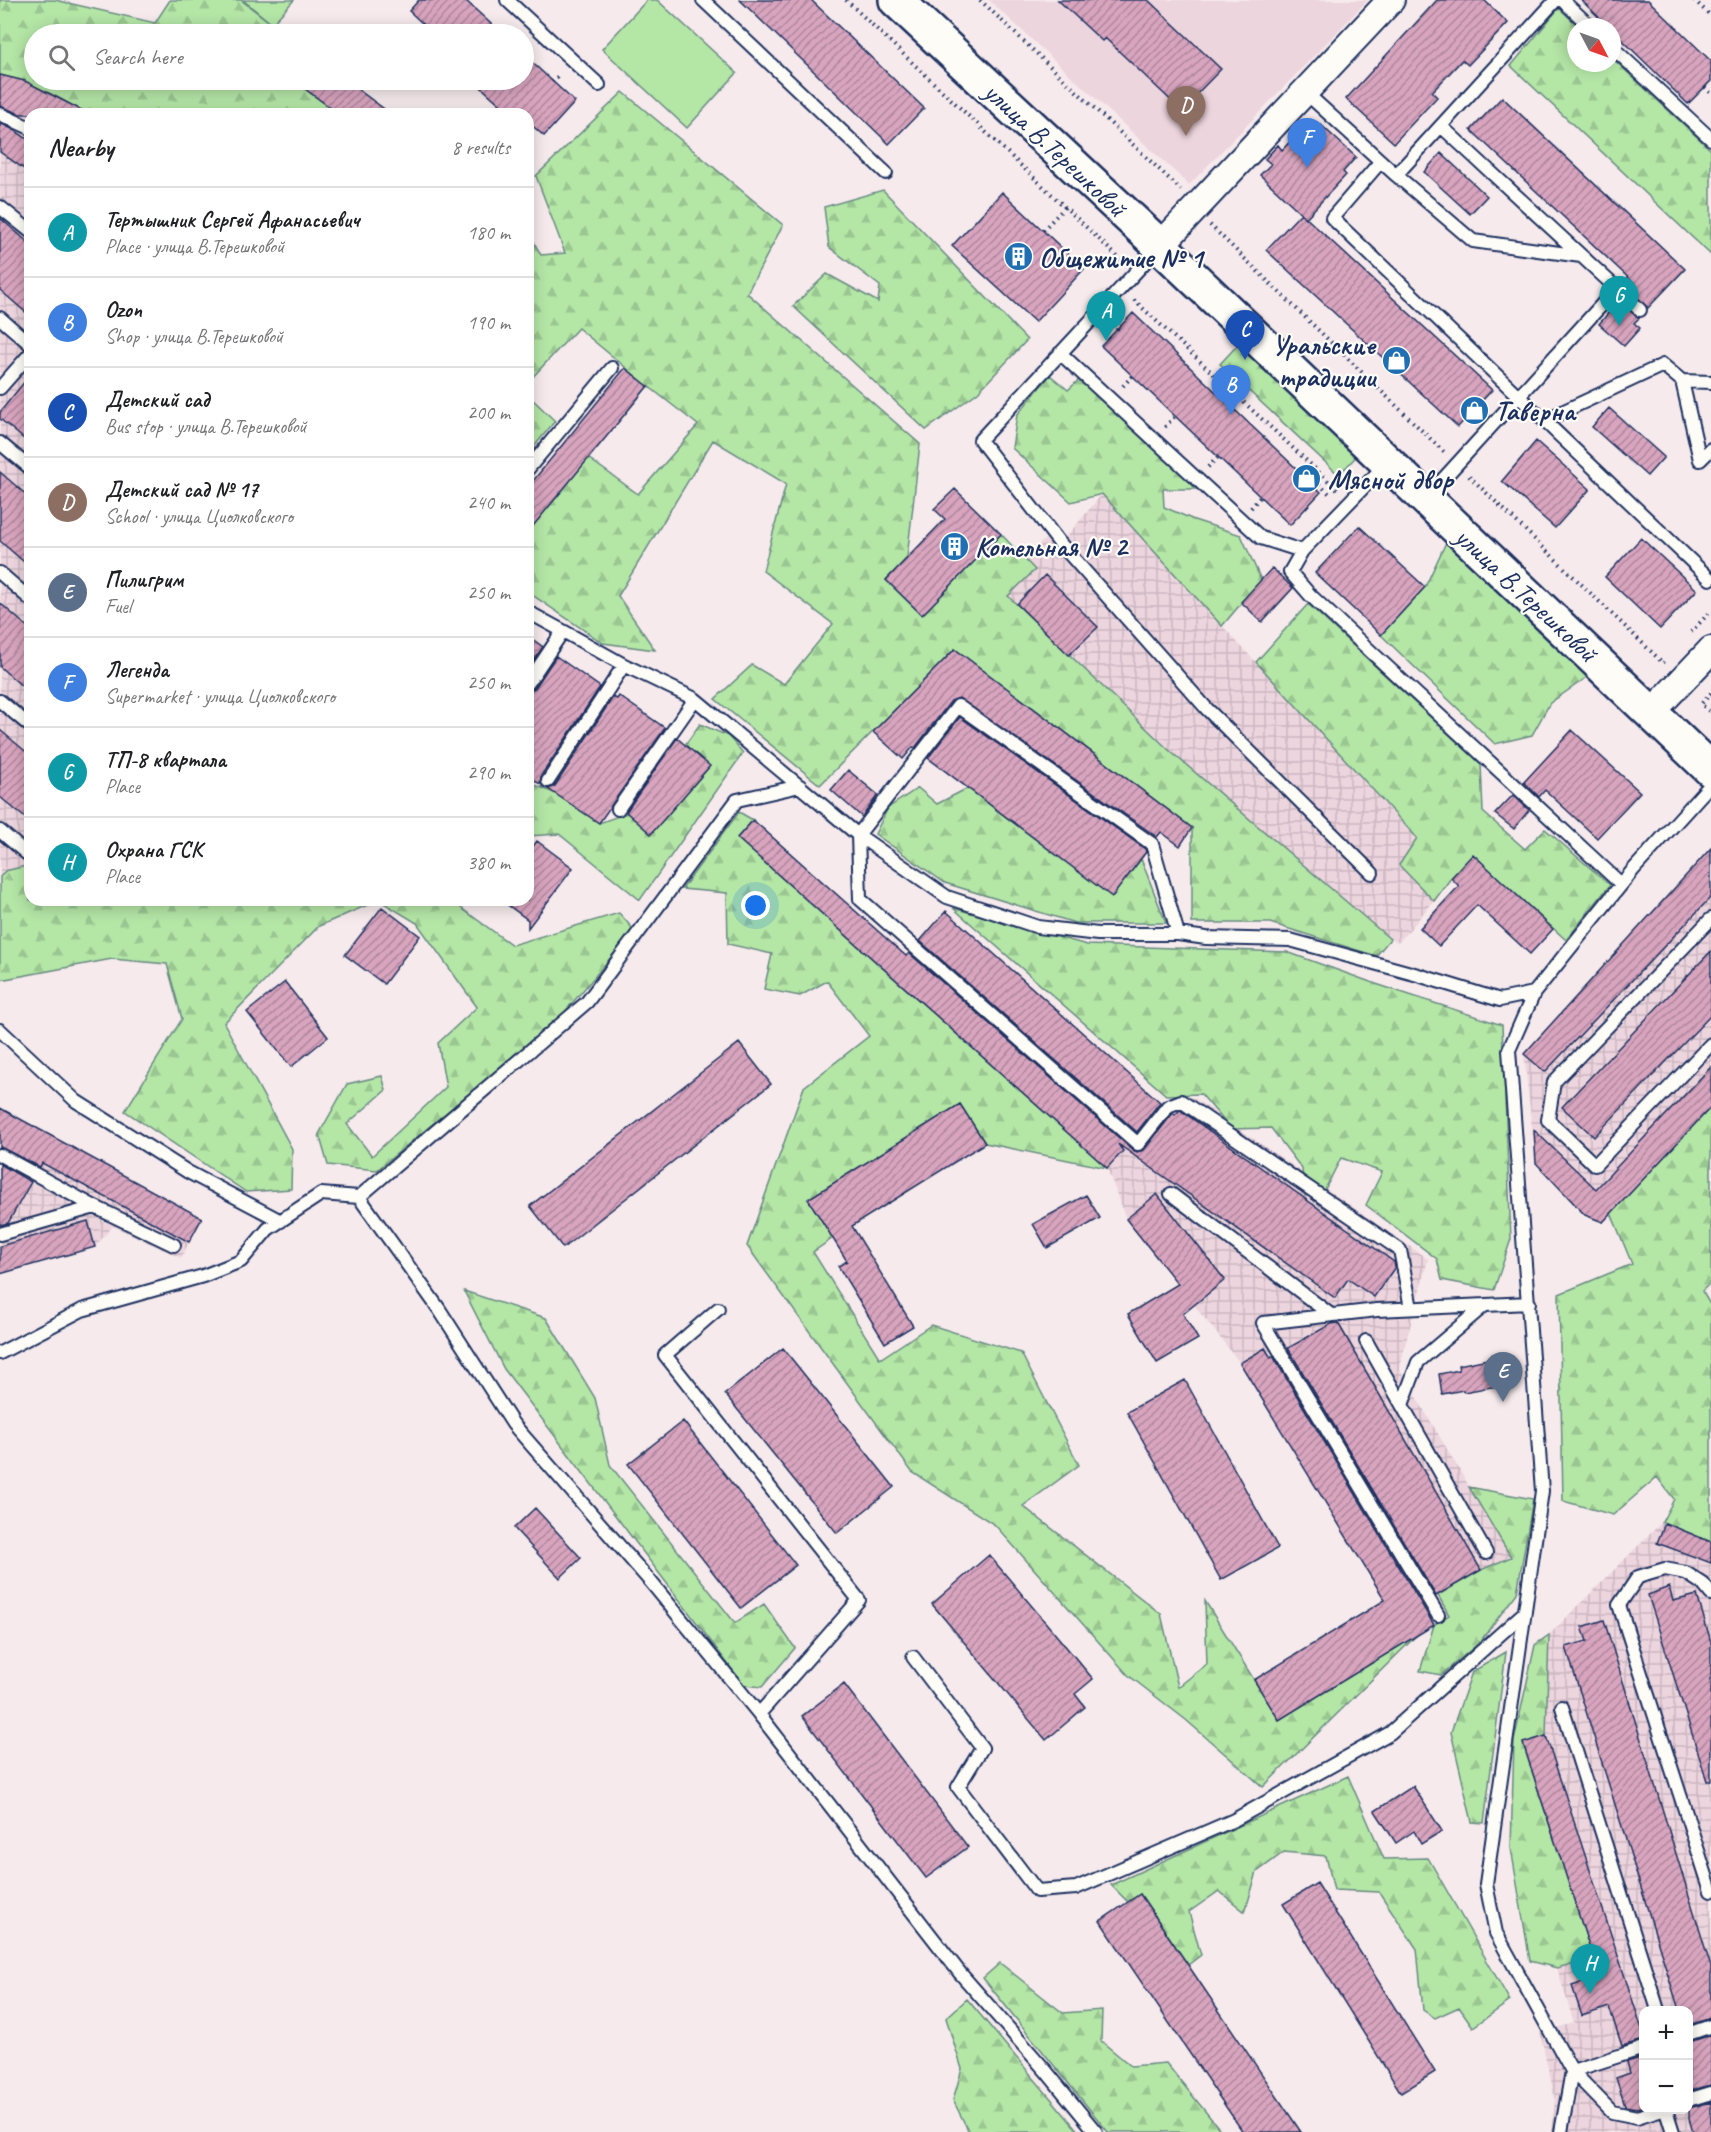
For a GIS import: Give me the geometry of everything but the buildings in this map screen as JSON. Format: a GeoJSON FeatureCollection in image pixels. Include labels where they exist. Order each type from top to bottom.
{"type":"FeatureCollection","features":[{"type":"Feature","properties":{"kind":"main road","name":"улица В.Терешковой"},"geometry":{"type":"LineString","coordinates":[[896,0],[1160,246],[1711,770]]}},
{"type":"Feature","properties":{"kind":"street"},"geometry":{"type":"LineString","coordinates":[[1160,246],[1391,0]]}},
{"type":"Feature","properties":{"kind":"street"},"geometry":{"type":"LineString","coordinates":[[1652,712],[1711,650]]}},
{"type":"Feature","properties":{"kind":"lane"},"geometry":{"type":"LineString","coordinates":[[507,0],[533,24]]}},
{"type":"Feature","properties":{"kind":"lane"},"geometry":{"type":"LineString","coordinates":[[702,0],[886,173]]}},
{"type":"Feature","properties":{"kind":"lane"},"geometry":{"type":"LineString","coordinates":[[1396,175],[1556,0]]}},
{"type":"Feature","properties":{"kind":"lane"},"geometry":{"type":"LineString","coordinates":[[1562,0],[1581,18]]}},
{"type":"Feature","properties":{"kind":"lane"},"geometry":{"type":"LineString","coordinates":[[534,25],[599,85]]}},
{"type":"Feature","properties":{"kind":"lane"},"geometry":{"type":"LineString","coordinates":[[1621,55],[1709,134]]}},
{"type":"Feature","properties":{"kind":"lane"},"geometry":{"type":"LineString","coordinates":[[1305,92],[1473,241],[1581,256]]}},
{"type":"Feature","properties":{"kind":"lane"},"geometry":{"type":"LineString","coordinates":[[0,114],[24,125]]}},
{"type":"Feature","properties":{"kind":"lane"},"geometry":{"type":"LineString","coordinates":[[1441,126],[1640,310]]}},
{"type":"Feature","properties":{"kind":"lane"},"geometry":{"type":"LineString","coordinates":[[1381,161],[1332,218],[1710,579]]}},
{"type":"Feature","properties":{"kind":"lane"},"geometry":{"type":"LineString","coordinates":[[0,207],[24,226]]}},
{"type":"Feature","properties":{"kind":"lane"},"geometry":{"type":"LineString","coordinates":[[1160,246],[980,440],[1058,541],[1207,709],[1372,873]]}},
{"type":"Feature","properties":{"kind":"lane"},"geometry":{"type":"LineString","coordinates":[[1426,498],[1617,288]]}},
{"type":"Feature","properties":{"kind":"lane"},"geometry":{"type":"LineString","coordinates":[[0,318],[24,339]]}},
{"type":"Feature","properties":{"kind":"lane"},"geometry":{"type":"LineString","coordinates":[[1060,353],[1261,538],[1302,551]]}},
{"type":"Feature","properties":{"kind":"lane"},"geometry":{"type":"LineString","coordinates":[[0,388],[24,361]]}},
{"type":"Feature","properties":{"kind":"lane"},"geometry":{"type":"LineString","coordinates":[[1545,420],[1663,365],[1682,381],[1701,460],[1711,449]]}},
{"type":"Feature","properties":{"kind":"lane"},"geometry":{"type":"LineString","coordinates":[[534,462],[612,368]]}},
{"type":"Feature","properties":{"kind":"lane"},"geometry":{"type":"LineString","coordinates":[[1682,381],[1711,382]]}},
{"type":"Feature","properties":{"kind":"lane"},"geometry":{"type":"LineString","coordinates":[[0,443],[24,463]]}},
{"type":"Feature","properties":{"kind":"lane"},"geometry":{"type":"LineString","coordinates":[[1388,462],[1302,551],[1290,572],[1310,595],[1621,884]]}},
{"type":"Feature","properties":{"kind":"lane"},"geometry":{"type":"LineString","coordinates":[[0,573],[24,594]]}},
{"type":"Feature","properties":{"kind":"lane"},"geometry":{"type":"LineString","coordinates":[[534,615],[694,699],[858,835],[947,897],[1038,927],[1098,934],[1178,934],[1206,938],[1290,940],[1500,1000],[1534,993]]}},
{"type":"Feature","properties":{"kind":"lane"},"geometry":{"type":"LineString","coordinates":[[534,674],[563,631]]}},
{"type":"Feature","properties":{"kind":"lane"},"geometry":{"type":"LineString","coordinates":[[548,781],[624,664]]}},
{"type":"Feature","properties":{"kind":"lane"},"geometry":{"type":"LineString","coordinates":[[618,809],[694,699]]}},
{"type":"Feature","properties":{"kind":"lane"},"geometry":{"type":"LineString","coordinates":[[0,701],[24,721]]}},
{"type":"Feature","properties":{"kind":"lane"},"geometry":{"type":"LineString","coordinates":[[1178,934],[1152,844],[958,706],[858,835],[860,899],[1138,1144],[1168,1106],[1181,1101],[1400,1250],[1410,1308]]}},
{"type":"Feature","properties":{"kind":"lane"},"geometry":{"type":"LineString","coordinates":[[1645,2114],[1637,2117],[1612,2112],[1572,2071],[1496,1933],[1486,1884],[1542,1491],[1509,1050],[1534,993],[1621,884],[1711,784]]}},
{"type":"Feature","properties":{"kind":"lane"},"geometry":{"type":"LineString","coordinates":[[0,1353],[82,1310],[203,1276],[241,1261],[268,1229],[321,1194],[359,1197],[587,1002],[737,800],[800,786]]}},
{"type":"Feature","properties":{"kind":"lane"},"geometry":{"type":"LineString","coordinates":[[0,831],[24,851]]}},
{"type":"Feature","properties":{"kind":"lane"},"geometry":{"type":"LineString","coordinates":[[1711,919],[1554,1082],[1548,1120],[1595,1165],[1711,1044]]}},
{"type":"Feature","properties":{"kind":"lane"},"geometry":{"type":"LineString","coordinates":[[0,1030],[76,1101],[188,1172],[281,1221]]}},
{"type":"Feature","properties":{"kind":"lane"},"geometry":{"type":"LineString","coordinates":[[0,1155],[95,1207],[174,1245]]}},
{"type":"Feature","properties":{"kind":"lane"},"geometry":{"type":"LineString","coordinates":[[1171,1194],[1330,1315]]}},
{"type":"Feature","properties":{"kind":"lane"},"geometry":{"type":"LineString","coordinates":[[359,1197],[439,1309],[513,1424],[650,1581],[759,1714],[960,1973],[1096,2132]]}},
{"type":"Feature","properties":{"kind":"lane"},"geometry":{"type":"LineString","coordinates":[[0,1234],[95,1207]]}},
{"type":"Feature","properties":{"kind":"lane"},"geometry":{"type":"LineString","coordinates":[[1438,1615],[1263,1323],[1410,1308],[1529,1304]]}},
{"type":"Feature","properties":{"kind":"lane"},"geometry":{"type":"LineString","coordinates":[[1402,1405],[1418,1362],[1485,1305]]}},
{"type":"Feature","properties":{"kind":"lane"},"geometry":{"type":"LineString","coordinates":[[718,1309],[665,1355],[859,1600],[759,1714]]}},
{"type":"Feature","properties":{"kind":"lane"},"geometry":{"type":"LineString","coordinates":[[1366,1341],[1486,1553]]}},
{"type":"Feature","properties":{"kind":"lane"},"geometry":{"type":"LineString","coordinates":[[1711,1594],[1703,1584],[1686,1573],[1665,1569],[1638,1577],[1619,1605],[1711,1891]]}},
{"type":"Feature","properties":{"kind":"lane"},"geometry":{"type":"LineString","coordinates":[[913,1657],[982,1748],[958,1787],[1037,1891],[1076,1888],[1234,1820],[1390,1733],[1525,1612]]}},
{"type":"Feature","properties":{"kind":"lane"},"geometry":{"type":"LineString","coordinates":[[1562,1707],[1657,2006]]}},
{"type":"Feature","properties":{"kind":"lane"},"geometry":{"type":"LineString","coordinates":[[1693,2033],[1711,2026]]}},
{"type":"Feature","properties":{"kind":"lane"},"geometry":{"type":"LineString","coordinates":[[1572,2071],[1639,2050]]}},
{"type":"Feature","properties":{"kind":"lane"},"geometry":{"type":"LineString","coordinates":[[1562,2132],[1572,2071]]}},
{"type":"Feature","properties":{"kind":"lane"},"geometry":{"type":"LineString","coordinates":[[1693,2099],[1711,2093]]}},
{"type":"Feature","properties":{"kind":"lane"},"geometry":{"type":"LineString","coordinates":[[1668,2114],[1673,2132]]}},
{"type":"Feature","properties":{"kind":"path"},"geometry":{"type":"LineString","coordinates":[[846,0],[1122,262],[1121,288],[1316,470],[1338,491],[1333,497],[1309,477],[1316,470]]}},
{"type":"Feature","properties":{"kind":"path"},"geometry":{"type":"LineString","coordinates":[[980,0],[1198,206]]}},
{"type":"Feature","properties":{"kind":"path"},"geometry":{"type":"LineString","coordinates":[[1694,0],[1711,16]]}},
{"type":"Feature","properties":{"kind":"path"},"geometry":{"type":"LineString","coordinates":[[1705,87],[1711,93]]}},
{"type":"Feature","properties":{"kind":"path"},"geometry":{"type":"LineString","coordinates":[[1043,230],[1065,207]]}},
{"type":"Feature","properties":{"kind":"path"},"geometry":{"type":"LineString","coordinates":[[1711,693],[1701,704],[1711,713]]}},
{"type":"Feature","properties":{"kind":"shaded area"},"geometry":{"type":"Polygon","coordinates":[[[989,0],[1368,0],[1189,185],[989,0]]]}},
{"type":"Feature","properties":{"kind":"shaded area"},"geometry":{"type":"Polygon","coordinates":[[[0,75],[24,81],[24,90],[42,90],[76,108],[24,108],[24,866],[5,871],[0,877],[0,75]]]}},
{"type":"Feature","properties":{"kind":"shaded area"},"geometry":{"type":"Polygon","coordinates":[[[1102,494],[1417,839],[1399,865],[1434,901],[1399,942],[1390,939],[1170,751],[1007,595],[1035,571],[1024,559],[1046,538],[1067,536],[1102,494]]]}},
{"type":"Feature","properties":{"kind":"shaded area"},"geometry":{"type":"Polygon","coordinates":[[[753,820],[907,957],[946,911],[1159,1101],[1194,1098],[1428,1259],[1399,1368],[1511,1557],[1481,1570],[1438,1595],[1449,1616],[1417,1635],[1385,1600],[1240,1363],[1126,1219],[1107,1168],[737,838],[753,820]]]}},
{"type":"Feature","properties":{"kind":"shaded area"},"geometry":{"type":"Polygon","coordinates":[[[1707,853],[1711,857],[1711,1107],[1603,1222],[1585,1215],[1536,1163],[1524,1054],[1707,853]]]}},
{"type":"Feature","properties":{"kind":"shaded area"},"geometry":{"type":"Polygon","coordinates":[[[0,1108],[202,1218],[181,1258],[113,1226],[95,1247],[0,1274],[0,1108]]]}},
{"type":"Feature","properties":{"kind":"shaded area"},"geometry":{"type":"Polygon","coordinates":[[[1662,1522],[1711,1542],[1711,2132],[1552,2132],[1555,2100],[1540,2032],[1574,2023],[1557,1968],[1593,1958],[1523,1743],[1546,1736],[1549,1635],[1662,1522]]]}},
{"type":"Feature","properties":{"kind":"green space"},"geometry":{"type":"Polygon","coordinates":[[[0,0],[55,0],[155,23],[170,0],[241,0],[272,24],[24,24],[24,83],[0,75],[0,0]]]}},
{"type":"Feature","properties":{"kind":"green space"},"geometry":{"type":"Polygon","coordinates":[[[243,0],[294,0],[272,24],[243,0]]]}},
{"type":"Feature","properties":{"kind":"green space"},"geometry":{"type":"Polygon","coordinates":[[[647,0],[657,0],[737,73],[687,128],[602,49],[647,0]]]}},
{"type":"Feature","properties":{"kind":"green space"},"geometry":{"type":"Polygon","coordinates":[[[1559,8],[1570,18],[1567,18],[1567,72],[1621,72],[1621,66],[1711,150],[1711,255],[1511,66],[1559,8]]]}},
{"type":"Feature","properties":{"kind":"green space"},"geometry":{"type":"Polygon","coordinates":[[[42,90],[307,90],[331,108],[76,108],[42,90]]]}},
{"type":"Feature","properties":{"kind":"green space"},"geometry":{"type":"Polygon","coordinates":[[[623,92],[783,225],[747,293],[920,444],[907,558],[886,580],[922,615],[1001,534],[1035,570],[1008,596],[1170,751],[1390,939],[1376,956],[1270,923],[1192,923],[1192,828],[955,649],[820,785],[715,699],[752,665],[784,684],[833,624],[763,571],[786,484],[713,440],[618,596],[655,650],[603,643],[534,596],[534,525],[588,458],[638,494],[698,425],[578,328],[534,376],[534,242],[541,255],[565,253],[536,176],[623,92]]]}},
{"type":"Feature","properties":{"kind":"green space"},"geometry":{"type":"Polygon","coordinates":[[[883,190],[1027,340],[978,392],[926,430],[793,306],[827,274],[878,302],[880,286],[829,247],[824,207],[883,190]]]}},
{"type":"Feature","properties":{"kind":"green space"},"geometry":{"type":"Polygon","coordinates":[[[1244,338],[1364,448],[1339,475],[1220,364],[1244,338]]]}},
{"type":"Feature","properties":{"kind":"green space"},"geometry":{"type":"Polygon","coordinates":[[[1050,375],[1068,390],[1080,379],[1200,489],[1163,489],[1164,507],[1194,520],[1241,535],[1261,580],[1222,626],[1102,494],[1071,502],[1012,448],[1017,415],[1050,375]]]}},
{"type":"Feature","properties":{"kind":"green space"},"geometry":{"type":"Polygon","coordinates":[[[534,401],[555,421],[534,447],[534,401]]]}},
{"type":"Feature","properties":{"kind":"green space"},"geometry":{"type":"Polygon","coordinates":[[[1450,534],[1596,671],[1550,703],[1532,735],[1495,744],[1381,635],[1425,587],[1450,534]]]}},
{"type":"Feature","properties":{"kind":"green space"},"geometry":{"type":"Polygon","coordinates":[[[1308,604],[1481,764],[1483,812],[1525,849],[1545,829],[1610,885],[1566,940],[1473,855],[1451,878],[1434,901],[1399,865],[1417,838],[1256,662],[1308,604]]]}},
{"type":"Feature","properties":{"kind":"green space"},"geometry":{"type":"Polygon","coordinates":[[[700,724],[728,736],[743,753],[640,900],[559,834],[534,836],[534,785],[554,793],[599,823],[627,813],[651,834],[709,766],[685,745],[700,724]]]}},
{"type":"Feature","properties":{"kind":"green space"},"geometry":{"type":"Polygon","coordinates":[[[918,788],[937,804],[968,788],[1112,896],[1141,859],[1166,923],[1075,923],[945,883],[875,834],[888,808],[918,788]]]}},
{"type":"Feature","properties":{"kind":"green space"},"geometry":{"type":"Polygon","coordinates":[[[739,812],[753,820],[737,838],[1107,1168],[985,1143],[960,1104],[808,1199],[833,1238],[813,1252],[880,1359],[931,1325],[1021,1353],[1079,1465],[1023,1506],[1161,1614],[1178,1687],[1207,1664],[1205,1601],[1279,1720],[1417,1635],[1263,1787],[1186,1720],[1128,1675],[995,1525],[912,1472],[747,1246],[804,1087],[869,1036],[827,981],[800,996],[764,989],[772,954],[728,944],[727,893],[682,889],[739,812]]]}},
{"type":"Feature","properties":{"kind":"green space"},"geometry":{"type":"Polygon","coordinates":[[[24,866],[24,906],[365,906],[319,926],[224,1023],[292,1149],[291,1189],[246,1192],[125,1111],[182,1019],[167,964],[112,959],[0,980],[0,877],[5,871],[24,866]]]}},
{"type":"Feature","properties":{"kind":"green space"},"geometry":{"type":"Polygon","coordinates":[[[389,906],[458,906],[512,945],[619,913],[634,930],[558,1020],[377,1170],[328,1165],[319,1134],[347,1084],[382,1076],[386,1090],[347,1124],[372,1156],[446,1087],[438,1043],[477,1007],[417,923],[389,906]]]}},
{"type":"Feature","properties":{"kind":"green space"},"geometry":{"type":"Polygon","coordinates":[[[953,908],[1087,945],[1287,952],[1502,1025],[1511,1239],[1494,1290],[1442,1280],[1437,1259],[1366,1205],[1382,1172],[1341,1158],[1322,1195],[1305,1196],[1302,1169],[1271,1128],[1231,1129],[1201,1094],[1166,1095],[953,908]]]}},
{"type":"Feature","properties":{"kind":"green space"},"geometry":{"type":"Polygon","coordinates":[[[1711,1107],[1711,1282],[1702,1291],[1711,1306],[1711,1542],[1662,1522],[1674,1499],[1657,1477],[1613,1515],[1563,1501],[1559,1294],[1632,1264],[1611,1213],[1711,1107]]]}},
{"type":"Feature","properties":{"kind":"green space"},"geometry":{"type":"Polygon","coordinates":[[[464,1291],[546,1318],[595,1398],[610,1465],[735,1623],[764,1604],[795,1648],[762,1687],[744,1685],[504,1369],[464,1291]]]}},
{"type":"Feature","properties":{"kind":"green space"},"geometry":{"type":"Polygon","coordinates":[[[1469,1487],[1533,1499],[1517,1593],[1479,1643],[1441,1675],[1420,1671],[1434,1625],[1449,1615],[1438,1595],[1481,1570],[1511,1557],[1469,1487]]]}},
{"type":"Feature","properties":{"kind":"green space"},"geometry":{"type":"Polygon","coordinates":[[[1549,1635],[1546,1736],[1523,1744],[1593,1958],[1557,1968],[1530,1961],[1511,1848],[1514,1741],[1535,1645],[1549,1635]]]}},
{"type":"Feature","properties":{"kind":"green space"},"geometry":{"type":"Polygon","coordinates":[[[1506,1652],[1484,1823],[1472,1822],[1451,1732],[1472,1672],[1506,1652]]]}},
{"type":"Feature","properties":{"kind":"green space"},"geometry":{"type":"Polygon","coordinates":[[[1348,1776],[1384,1859],[1428,1858],[1510,2001],[1473,2027],[1459,2007],[1435,2018],[1423,2010],[1417,1949],[1379,1892],[1334,1890],[1326,1856],[1284,1852],[1257,1872],[1245,1912],[1219,1891],[1189,1912],[1201,1955],[1188,1965],[1140,1894],[1128,1902],[1111,1885],[1348,1776]]]}},
{"type":"Feature","properties":{"kind":"green space"},"geometry":{"type":"Polygon","coordinates":[[[1000,1963],[1063,2013],[1102,2010],[1101,2041],[1131,2066],[1166,2063],[1222,2132],[1108,2132],[983,1978],[1000,1963]]]}},
{"type":"Feature","properties":{"kind":"green space"},"geometry":{"type":"Polygon","coordinates":[[[967,1999],[1079,2132],[969,2132],[953,2100],[962,2069],[946,2018],[967,1999]]]}},
{"type":"Feature","properties":{"kind":"place","name":"Детский сад № 17"},"geometry":{"type":"Point","coordinates":[1186,136]}},
{"type":"Feature","properties":{"kind":"place","name":"Легенда"},"geometry":{"type":"Point","coordinates":[1307,168]}},
{"type":"Feature","properties":{"kind":"place","name":"Общежитие № 1"},"geometry":{"type":"Point","coordinates":[1018,257]}},
{"type":"Feature","properties":{"kind":"place","name":"ТП-8 квартала"},"geometry":{"type":"Point","coordinates":[1619,326]}},
{"type":"Feature","properties":{"kind":"place","name":"Тертышник Сергей Афанасьевич"},"geometry":{"type":"Point","coordinates":[1106,341]}},
{"type":"Feature","properties":{"kind":"place","name":"Детский сад"},"geometry":{"type":"Point","coordinates":[1245,360]}},
{"type":"Feature","properties":{"kind":"place","name":"Уральские традиции"},"geometry":{"type":"Point","coordinates":[1396,360]}},
{"type":"Feature","properties":{"kind":"place","name":"Таверна"},"geometry":{"type":"Point","coordinates":[1474,410]}},
{"type":"Feature","properties":{"kind":"place","name":"Ozon"},"geometry":{"type":"Point","coordinates":[1231,415]}},
{"type":"Feature","properties":{"kind":"place","name":"Мясной двор"},"geometry":{"type":"Point","coordinates":[1307,479]}},
{"type":"Feature","properties":{"kind":"place","name":"Котельная № 2"},"geometry":{"type":"Point","coordinates":[954,546]}},
{"type":"Feature","properties":{"kind":"place","name":"Пилигрим"},"geometry":{"type":"Point","coordinates":[1503,1402]}},
{"type":"Feature","properties":{"kind":"place","name":"Охрана ГСК"},"geometry":{"type":"Point","coordinates":[1590,1994]}}]}
